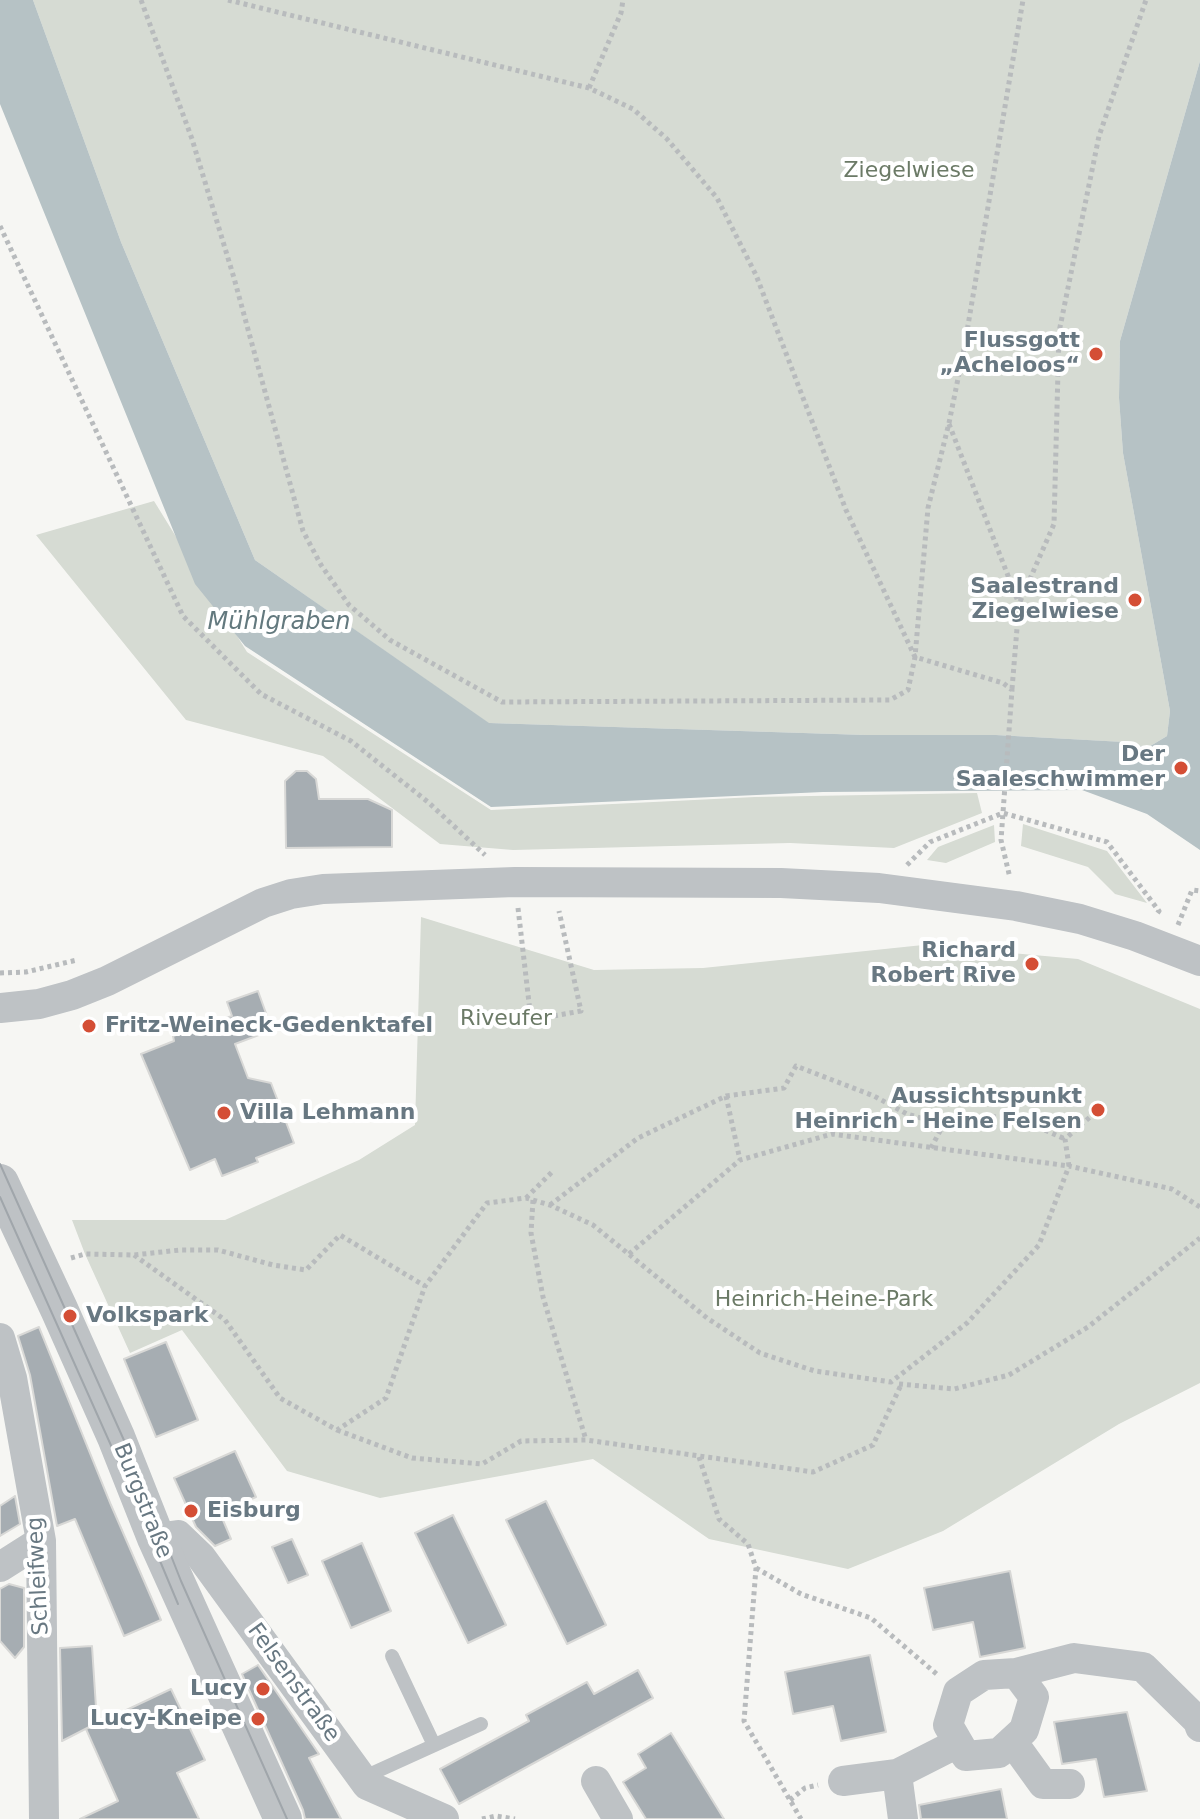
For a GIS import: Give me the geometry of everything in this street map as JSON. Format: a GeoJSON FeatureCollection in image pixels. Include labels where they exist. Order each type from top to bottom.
{"type":"FeatureCollection","features":[{"type":"Feature","properties":{"kind":"street"},"geometry":{"type":"LineString","coordinates":[[0,1008],[39,1004],[84,990],[263,903],[291,894],[323,889],[515,882],[781,883],[879,888],[1016,906],[1080,919],[1200,961]]}},
{"type":"Feature","properties":{"kind":"street","name":"Burgstraße"},"geometry":{"type":"LineString","coordinates":[[0,1183],[116,1437],[156,1538],[283,1819]]}},
{"type":"Feature","properties":{"kind":"street","name":"Schleifweg"},"geometry":{"type":"LineString","coordinates":[[0,1338],[12,1378],[41,1541],[44,1819]]}},
{"type":"Feature","properties":{"kind":"street","name":"Felsenstraße"},"geometry":{"type":"LineString","coordinates":[[156,1538],[178,1535],[201,1557],[367,1785],[444,1819]]}},
{"type":"Feature","properties":{"kind":"street"},"geometry":{"type":"LineString","coordinates":[[0,1567],[41,1541]]}},
{"type":"Feature","properties":{"kind":"street"},"geometry":{"type":"LineString","coordinates":[[1016,1673],[1034,1697],[1024,1730],[999,1753],[966,1756],[948,1725],[958,1692],[984,1675],[1016,1673],[1074,1658],[1143,1667],[1198,1721],[1200,1727]]}},
{"type":"Feature","properties":{"kind":"street"},"geometry":{"type":"LineString","coordinates":[[1012,1741],[1043,1784],[1070,1784]]}},
{"type":"Feature","properties":{"kind":"street"},"geometry":{"type":"LineString","coordinates":[[843,1781],[897,1774],[958,1743]]}},
{"type":"Feature","properties":{"kind":"street"},"geometry":{"type":"LineString","coordinates":[[897,1774],[903,1819]]}},
{"type":"Feature","properties":{"kind":"street"},"geometry":{"type":"LineString","coordinates":[[596,1781],[618,1819]]}},
{"type":"Feature","properties":{"kind":"lane"},"geometry":{"type":"LineString","coordinates":[[392,1656],[434,1745]]}},
{"type":"Feature","properties":{"kind":"lane"},"geometry":{"type":"LineString","coordinates":[[362,1778],[481,1724]]}},
{"type":"Feature","properties":{"kind":"path"},"geometry":{"type":"LineString","coordinates":[[141,0],[192,139],[226,250],[303,531],[321,565],[349,605],[390,640],[502,702],[890,700],[908,690],[915,657],[928,508],[949,423],[1023,0]]}},
{"type":"Feature","properties":{"kind":"path"},"geometry":{"type":"LineString","coordinates":[[228,0],[589,88],[633,109],[667,139],[717,198],[756,275],[846,510],[915,657],[1003,683],[1012,690]]}},
{"type":"Feature","properties":{"kind":"path"},"geometry":{"type":"LineString","coordinates":[[589,88],[621,13],[623,0]]}},
{"type":"Feature","properties":{"kind":"path"},"geometry":{"type":"LineString","coordinates":[[1001,840],[1019,604],[1054,524],[1059,332],[1099,136],[1146,0]]}},
{"type":"Feature","properties":{"kind":"path"},"geometry":{"type":"LineString","coordinates":[[0,226],[183,616],[261,694],[351,741],[428,802],[515,882],[531,1020],[581,1011],[553,882]]}},
{"type":"Feature","properties":{"kind":"path"},"geometry":{"type":"LineString","coordinates":[[949,423],[1019,604]]}},
{"type":"Feature","properties":{"kind":"path"},"geometry":{"type":"LineString","coordinates":[[879,888],[930,842],[1003,813],[1107,842],[1159,911],[1135,936]]}},
{"type":"Feature","properties":{"kind":"path"},"geometry":{"type":"LineString","coordinates":[[1186,900],[1192,890],[1200,891]]}},
{"type":"Feature","properties":{"kind":"path"},"geometry":{"type":"LineString","coordinates":[[550,1205],[638,1138],[726,1096],[784,1088],[796,1066],[874,1096],[907,1114],[942,1124]]}},
{"type":"Feature","properties":{"kind":"path"},"geometry":{"type":"LineString","coordinates":[[726,1096],[740,1160]]}},
{"type":"Feature","properties":{"kind":"path"},"geometry":{"type":"LineString","coordinates":[[1065,1139],[1098,1110]]}},
{"type":"Feature","properties":{"kind":"path"},"geometry":{"type":"LineString","coordinates":[[931,1148],[948,1116],[1015,1117],[1065,1139]]}},
{"type":"Feature","properties":{"kind":"path"},"geometry":{"type":"LineString","coordinates":[[629,1254],[740,1160],[832,1134],[1069,1166],[1172,1189],[1200,1207]]}},
{"type":"Feature","properties":{"kind":"path"},"geometry":{"type":"LineString","coordinates":[[891,1382],[967,1323],[1039,1245],[1069,1166],[1065,1139]]}},
{"type":"Feature","properties":{"kind":"path"},"geometry":{"type":"LineString","coordinates":[[553,1171],[530,1199],[531,1233],[543,1297],[586,1440]]}},
{"type":"Feature","properties":{"kind":"path"},"geometry":{"type":"LineString","coordinates":[[337,1430],[386,1398],[425,1286],[487,1203],[530,1199],[593,1225],[707,1318],[760,1353],[815,1371],[901,1385],[954,1389],[1009,1375],[1088,1327],[1200,1238]]}},
{"type":"Feature","properties":{"kind":"path"},"geometry":{"type":"LineString","coordinates":[[40,1269],[85,1254],[134,1255],[218,1250],[273,1265],[306,1270],[340,1235],[425,1286]]}},
{"type":"Feature","properties":{"kind":"path"},"geometry":{"type":"LineString","coordinates":[[134,1255],[225,1320],[280,1398],[337,1430],[412,1458],[482,1464],[521,1441],[586,1440],[813,1472],[873,1445],[901,1385]]}},
{"type":"Feature","properties":{"kind":"path"},"geometry":{"type":"LineString","coordinates":[[699,1457],[719,1519],[748,1544],[756,1568],[744,1721],[801,1819]]}},
{"type":"Feature","properties":{"kind":"path"},"geometry":{"type":"LineString","coordinates":[[756,1568],[801,1594],[871,1618],[958,1692]]}},
{"type":"Feature","properties":{"kind":"path"},"geometry":{"type":"LineString","coordinates":[[790,1800],[805,1788]]}},
{"type":"Feature","properties":{"kind":"path"},"geometry":{"type":"LineString","coordinates":[[482,1819],[496,1816],[515,1819]]}},
{"type":"Feature","properties":{"kind":"green space","name":"Ziegelwiese"},"geometry":{"type":"Polygon","coordinates":[[[33,0],[1200,0],[1200,61],[1120,341],[1119,398],[1123,453],[1170,711],[1167,736],[1147,748],[1123,742],[996,735],[866,735],[488,723],[255,560],[121,242],[33,0]]]}},
{"type":"Feature","properties":{"kind":"green space"},"geometry":{"type":"Polygon","coordinates":[[[154,501],[247,652],[491,810],[755,797],[977,793],[982,813],[894,848],[790,843],[513,850],[440,844],[323,756],[186,720],[36,535],[154,501]]]}},
{"type":"Feature","properties":{"kind":"green space"},"geometry":{"type":"Polygon","coordinates":[[[1023,824],[1107,851],[1147,903],[1115,894],[1088,867],[1021,846],[1023,824]]]}},
{"type":"Feature","properties":{"kind":"green space"},"geometry":{"type":"Polygon","coordinates":[[[994,825],[995,842],[946,863],[927,860],[938,847],[994,825]]]}},
{"type":"Feature","properties":{"kind":"green space","name":"Heinrich-Heine-Park"},"geometry":{"type":"Polygon","coordinates":[[[421,917],[594,970],[703,968],[923,945],[1078,959],[1200,1009],[1200,1383],[1119,1424],[943,1531],[848,1569],[709,1539],[593,1459],[380,1498],[287,1471],[182,1330],[130,1353],[72,1220],[225,1220],[359,1160],[415,1125],[421,917]]]}},
{"type":"Feature","properties":{"kind":"water","name":"Mühlgraben"},"geometry":{"type":"Polygon","coordinates":[[[0,0],[33,0],[121,242],[255,560],[489,723],[866,735],[996,735],[1124,742],[1147,748],[1167,736],[1170,711],[1123,453],[1119,398],[1120,341],[1200,61],[1200,850],[1147,814],[1082,790],[823,792],[491,807],[245,646],[195,584],[0,104],[0,0]]]}},
{"type":"Feature","properties":{"kind":"building"},"geometry":{"type":"Polygon","coordinates":[[[296,771],[307,771],[316,779],[319,799],[368,799],[392,810],[392,847],[286,848],[285,781],[296,771]]]}},
{"type":"Feature","properties":{"kind":"building","name":"Villa Lehmann"},"geometry":{"type":"Polygon","coordinates":[[[258,991],[272,1030],[235,1044],[248,1078],[271,1083],[294,1143],[222,1176],[215,1159],[190,1170],[141,1054],[174,1041],[173,1036],[232,1016],[227,1002],[258,991]]]}},
{"type":"Feature","properties":{"kind":"building"},"geometry":{"type":"Polygon","coordinates":[[[39,1327],[161,1620],[124,1636],[75,1519],[57,1526],[30,1375],[18,1336],[39,1327]]]}},
{"type":"Feature","properties":{"kind":"building"},"geometry":{"type":"Polygon","coordinates":[[[166,1342],[198,1420],[156,1437],[124,1359],[166,1342]]]}},
{"type":"Feature","properties":{"kind":"building"},"geometry":{"type":"Polygon","coordinates":[[[235,1451],[256,1497],[220,1513],[231,1539],[215,1546],[196,1527],[174,1478],[235,1451]]]}},
{"type":"Feature","properties":{"kind":"building"},"geometry":{"type":"Polygon","coordinates":[[[15,1496],[20,1524],[0,1536],[0,1506],[15,1496]]]}},
{"type":"Feature","properties":{"kind":"building"},"geometry":{"type":"Polygon","coordinates":[[[546,1501],[606,1625],[567,1644],[506,1520],[546,1501]]]}},
{"type":"Feature","properties":{"kind":"building"},"geometry":{"type":"Polygon","coordinates":[[[453,1515],[506,1625],[468,1643],[415,1533],[453,1515]]]}},
{"type":"Feature","properties":{"kind":"building"},"geometry":{"type":"Polygon","coordinates":[[[292,1539],[308,1575],[288,1583],[272,1547],[292,1539]]]}},
{"type":"Feature","properties":{"kind":"building"},"geometry":{"type":"Polygon","coordinates":[[[362,1543],[391,1611],[351,1628],[322,1561],[362,1543]]]}},
{"type":"Feature","properties":{"kind":"building"},"geometry":{"type":"Polygon","coordinates":[[[1010,1571],[1025,1648],[980,1657],[973,1622],[933,1630],[924,1588],[1010,1571]]]}},
{"type":"Feature","properties":{"kind":"building"},"geometry":{"type":"Polygon","coordinates":[[[9,1584],[24,1588],[24,1647],[15,1658],[0,1641],[0,1589],[9,1584]]]}},
{"type":"Feature","properties":{"kind":"building"},"geometry":{"type":"Polygon","coordinates":[[[92,1646],[97,1723],[62,1741],[60,1648],[92,1646]]]}},
{"type":"Feature","properties":{"kind":"building"},"geometry":{"type":"Polygon","coordinates":[[[870,1655],[886,1732],[841,1741],[833,1706],[793,1714],[785,1672],[870,1655]]]}},
{"type":"Feature","properties":{"kind":"building"},"geometry":{"type":"Polygon","coordinates":[[[258,1665],[319,1754],[309,1758],[341,1819],[305,1819],[242,1674],[258,1665]]]}},
{"type":"Feature","properties":{"kind":"building"},"geometry":{"type":"Polygon","coordinates":[[[638,1670],[653,1698],[459,1804],[440,1769],[529,1721],[526,1715],[587,1682],[594,1694],[638,1670]]]}},
{"type":"Feature","properties":{"kind":"building"},"geometry":{"type":"Polygon","coordinates":[[[171,1689],[205,1760],[177,1773],[199,1819],[80,1819],[118,1801],[86,1729],[171,1689]]]}},
{"type":"Feature","properties":{"kind":"building"},"geometry":{"type":"Polygon","coordinates":[[[1127,1712],[1147,1791],[1104,1797],[1096,1759],[1062,1764],[1054,1722],[1127,1712]]]}},
{"type":"Feature","properties":{"kind":"building"},"geometry":{"type":"Polygon","coordinates":[[[671,1733],[724,1819],[646,1819],[623,1782],[646,1768],[638,1754],[671,1733]]]}},
{"type":"Feature","properties":{"kind":"building"},"geometry":{"type":"Polygon","coordinates":[[[1001,1789],[1007,1819],[921,1819],[919,1805],[1001,1789]]]}},
{"type":"Feature","properties":{"kind":"tram line"},"geometry":{"type":"LineString","coordinates":[[0,1164],[136,1467],[181,1581],[287,1819]]}},
{"type":"Feature","properties":{"kind":"tram line"},"geometry":{"type":"LineString","coordinates":[[0,1197],[178,1604]]}},
{"type":"Feature","properties":{"kind":"place","name":"Flussgott „Acheloos“"},"geometry":{"type":"Point","coordinates":[1096,354]}},
{"type":"Feature","properties":{"kind":"place","name":"Saalestrand Ziegelwiese"},"geometry":{"type":"Point","coordinates":[1135,600]}},
{"type":"Feature","properties":{"kind":"place","name":"Der Saaleschwimmer"},"geometry":{"type":"Point","coordinates":[1181,768]}},
{"type":"Feature","properties":{"kind":"place","name":"Richard Robert Rive"},"geometry":{"type":"Point","coordinates":[1032,964]}},
{"type":"Feature","properties":{"kind":"place","name":"Fritz-Weineck-Gedenktafel"},"geometry":{"type":"Point","coordinates":[89,1026]}},
{"type":"Feature","properties":{"kind":"place","name":"Aussichtspunkt Heinrich - Heine Felsen"},"geometry":{"type":"Point","coordinates":[1098,1110]}},
{"type":"Feature","properties":{"kind":"place","name":"Villa Lehmann"},"geometry":{"type":"Point","coordinates":[224,1113]}},
{"type":"Feature","properties":{"kind":"place","name":"Volkspark"},"geometry":{"type":"Point","coordinates":[70,1316]}},
{"type":"Feature","properties":{"kind":"place","name":"Eisburg"},"geometry":{"type":"Point","coordinates":[191,1511]}},
{"type":"Feature","properties":{"kind":"place","name":"Lucy"},"geometry":{"type":"Point","coordinates":[263,1689]}},
{"type":"Feature","properties":{"kind":"place","name":"Lucy-Kneipe"},"geometry":{"type":"Point","coordinates":[258,1719]}},
{"type":"Feature","properties":{"kind":"park label","name":"Riveufer"},"geometry":{"type":"Point","coordinates":[506,1019]}}]}
